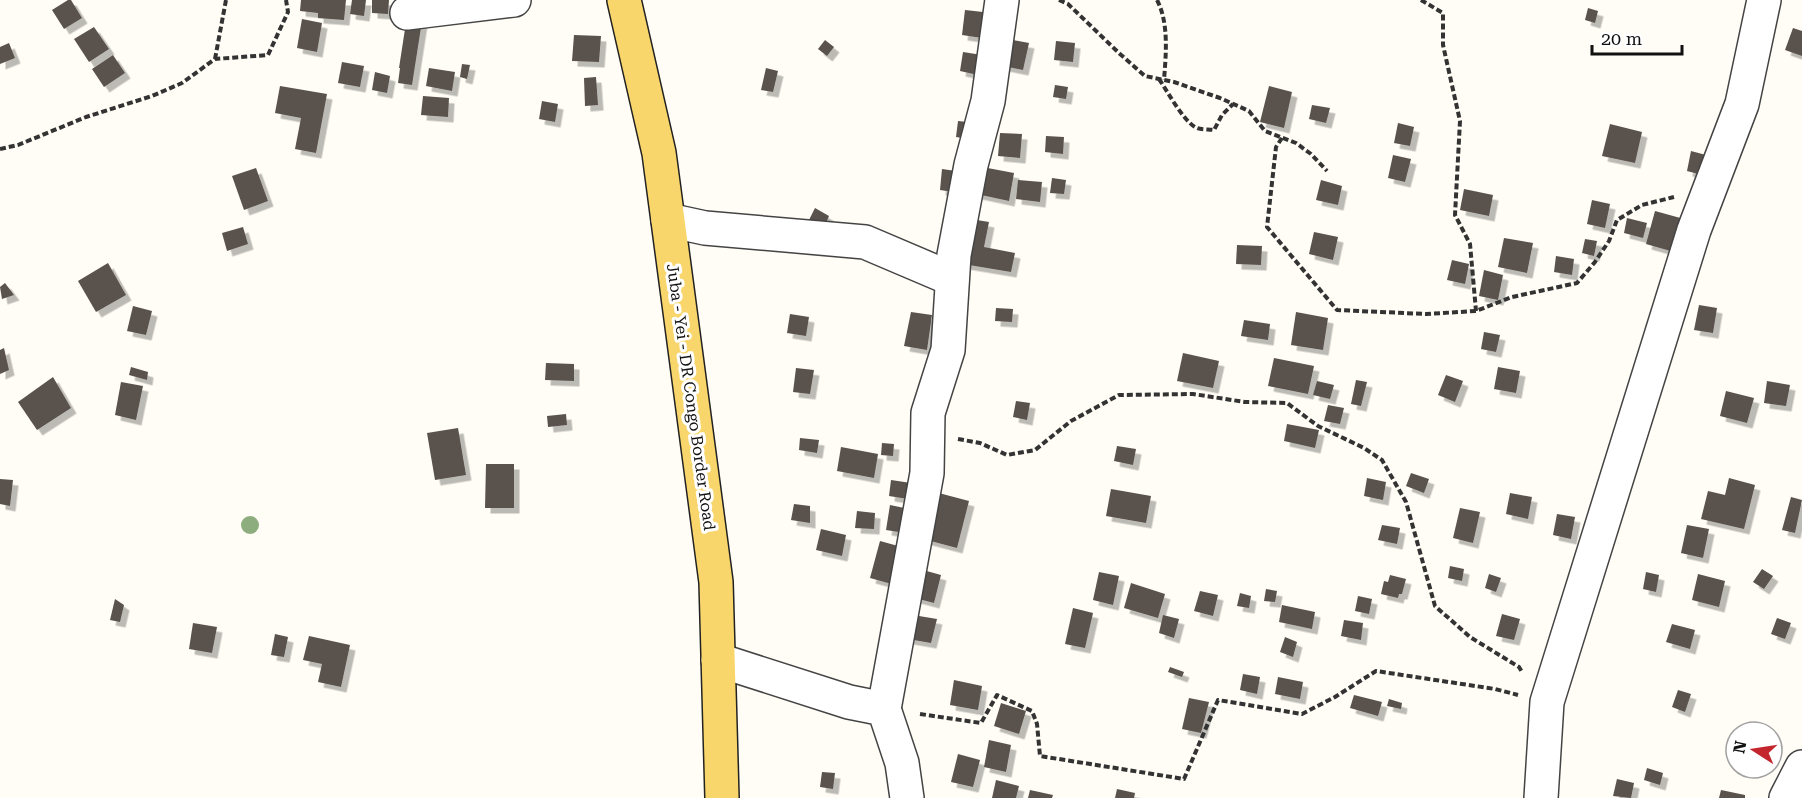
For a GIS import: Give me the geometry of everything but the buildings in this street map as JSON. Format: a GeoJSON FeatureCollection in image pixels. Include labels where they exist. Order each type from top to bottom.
{"type":"FeatureCollection","features":[{"type":"Feature","properties":{"kind":"main road","name":"Juba - Yei - DR Congo Border Road"},"geometry":{"type":"LineString","coordinates":[[624,0],[659,153],[716,582],[722,798]]}},
{"type":"Feature","properties":{"kind":"street"},"geometry":{"type":"LineString","coordinates":[[408,13],[514,0]]}},
{"type":"Feature","properties":{"kind":"street"},"geometry":{"type":"LineString","coordinates":[[907,798],[902,763],[884,709],[927,473],[928,413],[948,350],[954,255],[971,165],[988,101],[1002,0]]}},
{"type":"Feature","properties":{"kind":"street"},"geometry":{"type":"LineString","coordinates":[[1541,798],[1547,702],[1690,241],[1742,104],[1764,0]]}},
{"type":"Feature","properties":{"kind":"street"},"geometry":{"type":"LineString","coordinates":[[668,220],[705,228],[866,242],[952,279]]}},
{"type":"Feature","properties":{"kind":"street"},"geometry":{"type":"LineString","coordinates":[[718,660],[849,702],[884,709]]}},
{"type":"Feature","properties":{"kind":"street"},"geometry":{"type":"LineString","coordinates":[[1786,798],[1802,767]]}},
{"type":"Feature","properties":{"kind":"path"},"geometry":{"type":"LineString","coordinates":[[215,59],[226,0]]}},
{"type":"Feature","properties":{"kind":"path"},"geometry":{"type":"LineString","coordinates":[[0,149],[18,145],[86,117],[152,96],[182,83],[215,59],[268,55],[288,12],[286,0]]}},
{"type":"Feature","properties":{"kind":"path"},"geometry":{"type":"LineString","coordinates":[[1059,0],[1068,4],[1145,76],[1162,79],[1249,111],[1265,131],[1296,144],[1311,154],[1327,171]]}},
{"type":"Feature","properties":{"kind":"path"},"geometry":{"type":"LineString","coordinates":[[1157,0],[1167,49],[1162,79],[1178,107],[1192,125],[1197,128],[1214,130],[1222,115],[1233,104]]}},
{"type":"Feature","properties":{"kind":"path"},"geometry":{"type":"LineString","coordinates":[[1421,0],[1443,12],[1443,45],[1460,121],[1455,215],[1470,244],[1476,311]]}},
{"type":"Feature","properties":{"kind":"path"},"geometry":{"type":"LineString","coordinates":[[1282,138],[1276,147],[1267,227],[1337,310],[1426,314],[1476,311],[1512,297],[1577,282],[1595,262],[1609,241],[1617,220],[1642,205],[1680,195],[1707,195]]}},
{"type":"Feature","properties":{"kind":"path"},"geometry":{"type":"LineString","coordinates":[[928,434],[980,443],[1007,455],[1035,450],[1071,420],[1119,395],[1193,394],[1245,402],[1287,403],[1318,426],[1364,448],[1382,460],[1406,501],[1434,606],[1470,636],[1519,667],[1547,702]]}},
{"type":"Feature","properties":{"kind":"path"},"geometry":{"type":"LineString","coordinates":[[884,709],[981,723],[997,695],[1032,711],[1037,724],[1040,756],[1184,779],[1218,700],[1302,714],[1335,697],[1376,671],[1495,689],[1547,702]]}}]}
